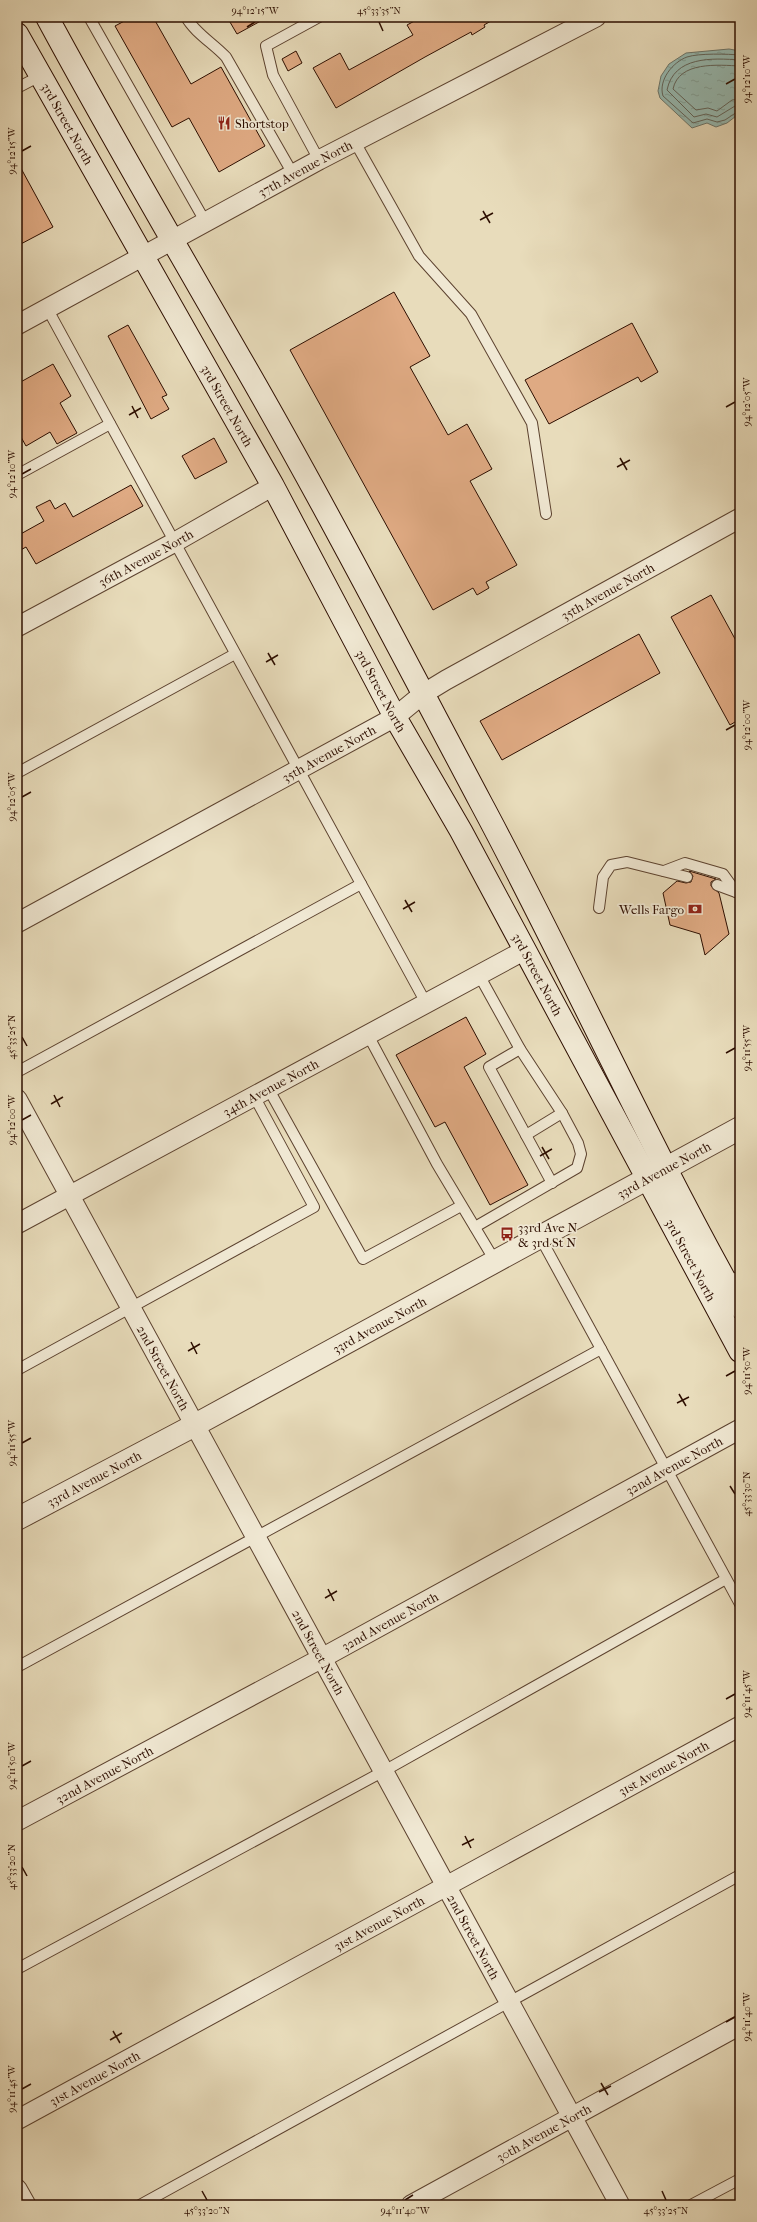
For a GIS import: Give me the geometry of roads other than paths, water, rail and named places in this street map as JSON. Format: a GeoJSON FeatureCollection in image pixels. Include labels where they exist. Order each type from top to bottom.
{"type":"FeatureCollection","features":[{"type":"Feature","properties":{"kind":"main road","name":"3rd Street North"},"geometry":{"type":"LineString","coordinates":[[47,17],[130,170],[260,393],[534,902],[740,1351]]}},
{"type":"Feature","properties":{"kind":"main road","name":"3rd Street North"},"geometry":{"type":"LineString","coordinates":[[17,34],[273,486],[395,717],[462,832],[524,950],[657,1172],[733,1280],[740,1307]]}},
{"type":"Feature","properties":{"kind":"main road","name":"33rd Avenue North"},"geometry":{"type":"LineString","coordinates":[[17,1519],[195,1425],[740,1128]]}},
{"type":"Feature","properties":{"kind":"street","name":"37th Avenue North"},"geometry":{"type":"LineString","coordinates":[[17,324],[143,258],[319,160],[596,17]]}},
{"type":"Feature","properties":{"kind":"street","name":"36th Avenue North"},"geometry":{"type":"LineString","coordinates":[[17,627],[175,542],[273,486]]}},
{"type":"Feature","properties":{"kind":"street","name":"35th Avenue North"},"geometry":{"type":"LineString","coordinates":[[17,923],[395,717],[423,694],[627,579],[740,518]]}},
{"type":"Feature","properties":{"kind":"street","name":"34th Avenue North"},"geometry":{"type":"LineString","coordinates":[[17,1224],[524,950]]}},
{"type":"Feature","properties":{"kind":"street","name":"2nd Street North"},"geometry":{"type":"LineString","coordinates":[[17,1100],[620,2205]]}},
{"type":"Feature","properties":{"kind":"street","name":"32nd Avenue North"},"geometry":{"type":"LineString","coordinates":[[17,1821],[322,1658],[740,1429]]}},
{"type":"Feature","properties":{"kind":"street","name":"31st Avenue North"},"geometry":{"type":"LineString","coordinates":[[17,2120],[740,1726]]}},
{"type":"Feature","properties":{"kind":"street","name":"30th Avenue North"},"geometry":{"type":"LineString","coordinates":[[411,2205],[740,2025]]}},
{"type":"Feature","properties":{"kind":"street"},"geometry":{"type":"LineString","coordinates":[[17,2189],[26,2205]]}},
{"type":"Feature","properties":{"kind":"lane"},"geometry":{"type":"LineString","coordinates":[[89,17],[206,222]]}},
{"type":"Feature","properties":{"kind":"lane"},"geometry":{"type":"LineString","coordinates":[[186,17],[197,31],[214,43],[226,57],[293,174]]}},
{"type":"Feature","properties":{"kind":"lane"},"geometry":{"type":"LineString","coordinates":[[319,17],[266,46],[273,75],[319,160]]}},
{"type":"Feature","properties":{"kind":"lane"},"geometry":{"type":"LineString","coordinates":[[17,88],[40,76]]}},
{"type":"Feature","properties":{"kind":"lane"},"geometry":{"type":"LineString","coordinates":[[355,142],[419,256],[472,314],[532,423],[546,514]]}},
{"type":"Feature","properties":{"kind":"lane"},"geometry":{"type":"LineString","coordinates":[[47,308],[426,1004]]}},
{"type":"Feature","properties":{"kind":"lane"},"geometry":{"type":"LineString","coordinates":[[17,475],[110,424]]}},
{"type":"Feature","properties":{"kind":"lane"},"geometry":{"type":"LineString","coordinates":[[17,773],[235,654]]}},
{"type":"Feature","properties":{"kind":"lane"},"geometry":{"type":"LineString","coordinates":[[599,908],[602,881],[611,865],[627,862],[687,877]]}},
{"type":"Feature","properties":{"kind":"lane"},"geometry":{"type":"LineString","coordinates":[[664,871],[685,863],[723,874],[738,893]]}},
{"type":"Feature","properties":{"kind":"lane"},"geometry":{"type":"LineString","coordinates":[[17,1072],[361,884]]}},
{"type":"Feature","properties":{"kind":"lane"},"geometry":{"type":"LineString","coordinates":[[717,885],[738,893]]}},
{"type":"Feature","properties":{"kind":"lane"},"geometry":{"type":"LineString","coordinates":[[475,1227],[577,1168],[581,1154],[578,1143],[562,1113],[520,1049],[479,975]]}},
{"type":"Feature","properties":{"kind":"lane"},"geometry":{"type":"LineString","coordinates":[[368,1035],[462,1206],[495,1261]]}},
{"type":"Feature","properties":{"kind":"lane"},"geometry":{"type":"LineString","coordinates":[[520,1049],[489,1067],[552,1183]]}},
{"type":"Feature","properties":{"kind":"lane"},"geometry":{"type":"LineString","coordinates":[[261,1092],[363,1259],[462,1206]]}},
{"type":"Feature","properties":{"kind":"lane"},"geometry":{"type":"LineString","coordinates":[[17,1370],[314,1207],[261,1092]]}},
{"type":"Feature","properties":{"kind":"lane"},"geometry":{"type":"LineString","coordinates":[[526,1135],[562,1113]]}},
{"type":"Feature","properties":{"kind":"lane"},"geometry":{"type":"LineString","coordinates":[[540,1236],[740,1604]]}},
{"type":"Feature","properties":{"kind":"lane"},"geometry":{"type":"LineString","coordinates":[[17,1667],[601,1349]]}},
{"type":"Feature","properties":{"kind":"lane"},"geometry":{"type":"LineString","coordinates":[[17,1969],[384,1772],[726,1579]]}},
{"type":"Feature","properties":{"kind":"lane"},"geometry":{"type":"LineString","coordinates":[[140,2205],[740,1875]]}},
{"type":"Feature","properties":{"kind":"lane"},"geometry":{"type":"LineString","coordinates":[[691,2205],[740,2178]]}},
{"type":"Feature","properties":{"kind":"water"},"geometry":{"type":"Polygon","coordinates":[[[729,49],[740,51],[740,113],[727,123],[716,127],[707,123],[692,128],[660,98],[658,91],[661,76],[669,64],[686,53],[729,49]]]}},
{"type":"Feature","properties":{"kind":"place","name":"Shortstop"},"geometry":{"type":"Point","coordinates":[224,123]}},
{"type":"Feature","properties":{"kind":"place","name":"Wells Fargo"},"geometry":{"type":"Point","coordinates":[695,909]}},
{"type":"Feature","properties":{"kind":"place","name":"33rd Ave N & 3rd St N"},"geometry":{"type":"Point","coordinates":[507,1234]}}]}
